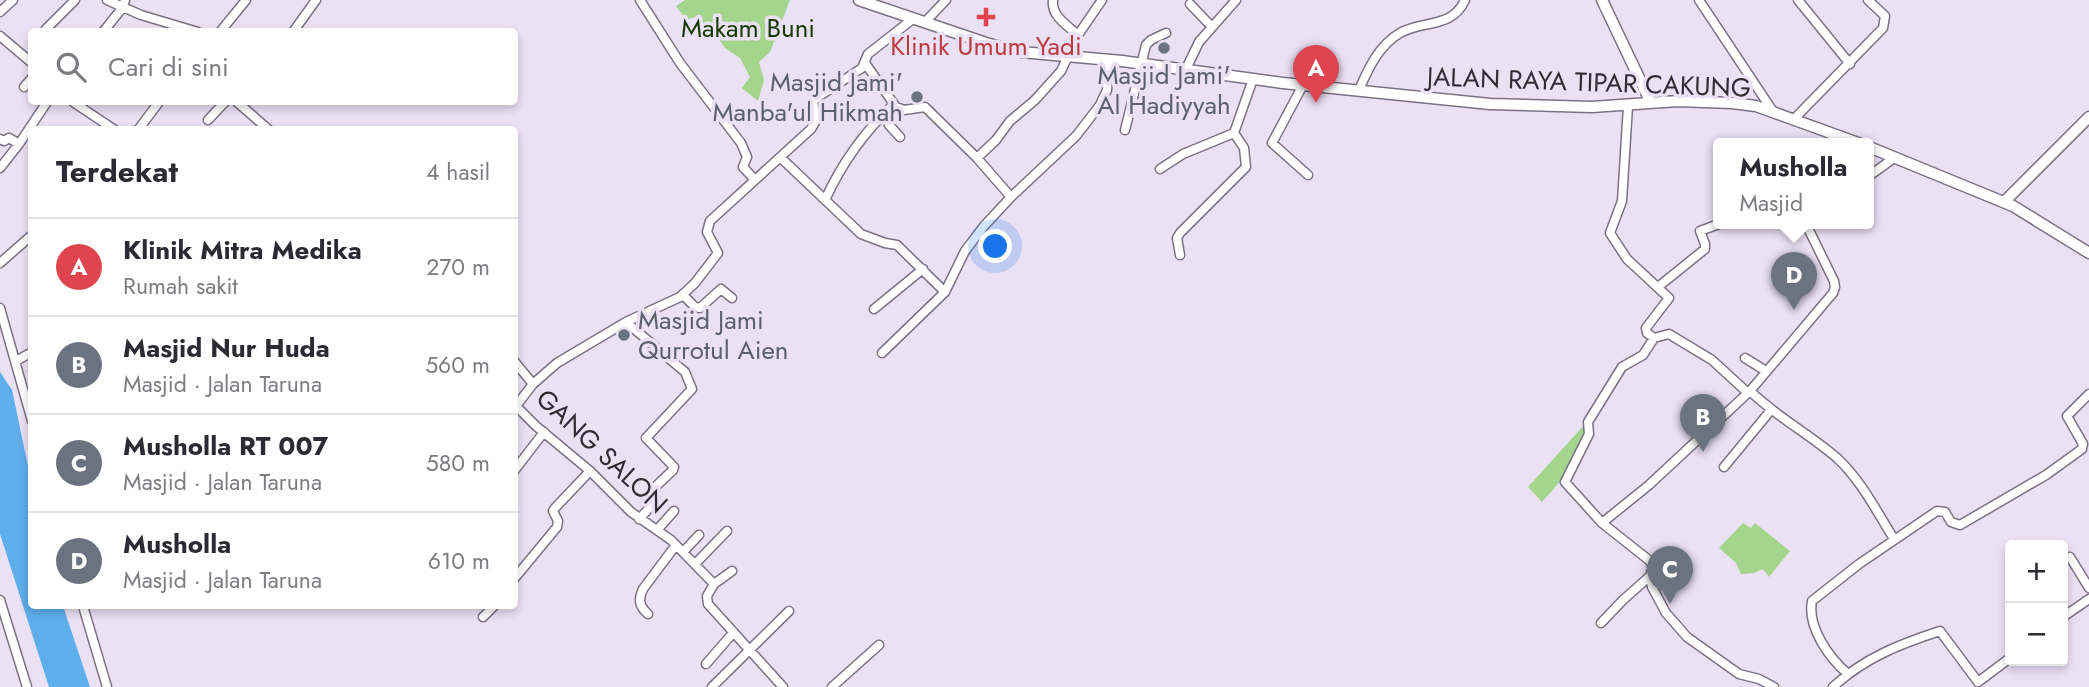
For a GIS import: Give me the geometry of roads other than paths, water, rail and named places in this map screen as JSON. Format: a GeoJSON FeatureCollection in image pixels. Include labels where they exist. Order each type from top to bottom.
{"type":"FeatureCollection","features":[{"type":"Feature","properties":{"kind":"street"},"geometry":{"type":"LineString","coordinates":[[0,12],[13,0]]}},
{"type":"Feature","properties":{"kind":"street"},"geometry":{"type":"LineString","coordinates":[[47,28],[75,0]]}},
{"type":"Feature","properties":{"kind":"street"},"geometry":{"type":"LineString","coordinates":[[107,0],[187,28]]}},
{"type":"Feature","properties":{"kind":"street"},"geometry":{"type":"LineString","coordinates":[[223,28],[246,0]]}},
{"type":"Feature","properties":{"kind":"street"},"geometry":{"type":"LineString","coordinates":[[296,28],[316,0]]}},
{"type":"Feature","properties":{"kind":"street"},"geometry":{"type":"LineString","coordinates":[[640,0],[680,63],[741,143],[747,157],[743,167],[755,180]]}},
{"type":"Feature","properties":{"kind":"street","name":"JALAN RAYA TIPAR CAKUNG"},"geometry":{"type":"LineString","coordinates":[[859,0],[986,43],[1021,52],[1490,104],[1628,106],[1651,103],[1732,103],[1756,107],[1847,138]]}},
{"type":"Feature","properties":{"kind":"street"},"geometry":{"type":"LineString","coordinates":[[926,21],[946,0]]}},
{"type":"Feature","properties":{"kind":"street"},"geometry":{"type":"LineString","coordinates":[[1053,0],[1052,9],[1056,15],[1079,35]]}},
{"type":"Feature","properties":{"kind":"street"},"geometry":{"type":"LineString","coordinates":[[977,158],[996,140],[1010,121],[1054,80],[1102,0]]}},
{"type":"Feature","properties":{"kind":"street"},"geometry":{"type":"LineString","coordinates":[[1186,69],[1196,46],[1236,0]]}},
{"type":"Feature","properties":{"kind":"street"},"geometry":{"type":"LineString","coordinates":[[1602,0],[1651,103]]}},
{"type":"Feature","properties":{"kind":"street"},"geometry":{"type":"LineString","coordinates":[[1699,0],[1774,113]]}},
{"type":"Feature","properties":{"kind":"street"},"geometry":{"type":"LineString","coordinates":[[1798,0],[1850,64]]}},
{"type":"Feature","properties":{"kind":"street"},"geometry":{"type":"LineString","coordinates":[[1794,119],[1883,28],[1886,21],[1883,13],[1868,0]]}},
{"type":"Feature","properties":{"kind":"street"},"geometry":{"type":"LineString","coordinates":[[1359,90],[1374,60],[1391,40],[1405,30],[1453,16],[1464,1]]}},
{"type":"Feature","properties":{"kind":"street"},"geometry":{"type":"LineString","coordinates":[[106,28],[124,4]]}},
{"type":"Feature","properties":{"kind":"street"},"geometry":{"type":"LineString","coordinates":[[1190,4],[1212,27]]}},
{"type":"Feature","properties":{"kind":"street","name":"GANG SALON"},"geometry":{"type":"LineString","coordinates":[[518,403],[533,384],[563,359],[626,322],[682,295],[718,253],[708,232],[710,221],[782,158],[817,121],[813,103],[815,99],[862,68],[868,54],[914,18]]}},
{"type":"Feature","properties":{"kind":"street"},"geometry":{"type":"LineString","coordinates":[[1125,130],[1148,42],[1166,33]]}},
{"type":"Feature","properties":{"kind":"street"},"geometry":{"type":"LineString","coordinates":[[0,37],[28,60]]}},
{"type":"Feature","properties":{"kind":"street"},"geometry":{"type":"LineString","coordinates":[[882,353],[944,292],[972,241],[1011,197],[1076,136],[1100,105],[1107,90],[1109,60]]}},
{"type":"Feature","properties":{"kind":"street"},"geometry":{"type":"LineString","coordinates":[[866,63],[889,108],[889,125],[900,136]]}},
{"type":"Feature","properties":{"kind":"street"},"geometry":{"type":"LineString","coordinates":[[1160,169],[1183,155],[1234,133],[1253,79]]}},
{"type":"Feature","properties":{"kind":"street"},"geometry":{"type":"LineString","coordinates":[[24,87],[28,82]]}},
{"type":"Feature","properties":{"kind":"street"},"geometry":{"type":"LineString","coordinates":[[1303,85],[1272,143],[1308,175]]}},
{"type":"Feature","properties":{"kind":"street"},"geometry":{"type":"LineString","coordinates":[[33,126],[45,105]]}},
{"type":"Feature","properties":{"kind":"street"},"geometry":{"type":"LineString","coordinates":[[77,105],[105,126]]}},
{"type":"Feature","properties":{"kind":"street"},"geometry":{"type":"LineString","coordinates":[[141,126],[157,105]]}},
{"type":"Feature","properties":{"kind":"street"},"geometry":{"type":"LineString","coordinates":[[208,120],[222,105]]}},
{"type":"Feature","properties":{"kind":"street"},"geometry":{"type":"LineString","coordinates":[[240,105],[261,126]]}},
{"type":"Feature","properties":{"kind":"street"},"geometry":{"type":"LineString","coordinates":[[1628,106],[1622,201],[1610,233],[1627,259],[1669,298],[1646,328],[1647,333],[1654,338]]}},
{"type":"Feature","properties":{"kind":"street"},"geometry":{"type":"LineString","coordinates":[[889,108],[904,110],[925,107],[977,158],[1011,197]]}},
{"type":"Feature","properties":{"kind":"street"},"geometry":{"type":"LineString","coordinates":[[825,200],[835,177],[872,126],[889,108]]}},
{"type":"Feature","properties":{"kind":"street"},"geometry":{"type":"LineString","coordinates":[[2004,202],[2089,117]]}},
{"type":"Feature","properties":{"kind":"street"},"geometry":{"type":"LineString","coordinates":[[1180,255],[1177,238],[1180,233],[1246,167],[1244,148],[1234,133]]}},
{"type":"Feature","properties":{"kind":"street"},"geometry":{"type":"LineString","coordinates":[[0,139],[25,140]]}},
{"type":"Feature","properties":{"kind":"street"},"geometry":{"type":"LineString","coordinates":[[0,168],[25,140]]}},
{"type":"Feature","properties":{"kind":"street"},"geometry":{"type":"LineString","coordinates":[[1874,149],[2004,202],[2089,253]]}},
{"type":"Feature","properties":{"kind":"street"},"geometry":{"type":"LineString","coordinates":[[782,158],[863,235],[897,245],[944,292]]}},
{"type":"Feature","properties":{"kind":"street"},"geometry":{"type":"LineString","coordinates":[[1874,172],[1894,158]]}},
{"type":"Feature","properties":{"kind":"street"},"geometry":{"type":"LineString","coordinates":[[1658,287],[1705,249],[1700,231],[1713,226]]}},
{"type":"Feature","properties":{"kind":"street"},"geometry":{"type":"LineString","coordinates":[[1602,523],[1649,485],[1749,392],[1833,293],[1835,287],[1808,229]]}},
{"type":"Feature","properties":{"kind":"street"},"geometry":{"type":"LineString","coordinates":[[0,263],[28,238]]}},
{"type":"Feature","properties":{"kind":"street"},"geometry":{"type":"LineString","coordinates":[[874,309],[923,270]]}},
{"type":"Feature","properties":{"kind":"street"},"geometry":{"type":"LineString","coordinates":[[682,295],[695,307],[700,308],[721,289],[732,299]]}},
{"type":"Feature","properties":{"kind":"street"},"geometry":{"type":"LineString","coordinates":[[0,308],[28,406]]}},
{"type":"Feature","properties":{"kind":"street"},"geometry":{"type":"LineString","coordinates":[[626,322],[685,372],[692,389],[646,438],[674,467],[653,489],[656,501],[639,519]]}},
{"type":"Feature","properties":{"kind":"street"},"geometry":{"type":"LineString","coordinates":[[1601,623],[1650,576],[1653,568],[1650,561],[1602,523],[1565,482],[1589,434],[1588,422],[1622,367],[1643,355],[1654,338],[1669,334],[1712,360],[1771,410],[1847,468],[1894,539]]}},
{"type":"Feature","properties":{"kind":"street"},"geometry":{"type":"LineString","coordinates":[[16,362],[28,354]]}},
{"type":"Feature","properties":{"kind":"street"},"geometry":{"type":"LineString","coordinates":[[1745,358],[1766,372]]}},
{"type":"Feature","properties":{"kind":"street"},"geometry":{"type":"LineString","coordinates":[[518,366],[533,384]]}},
{"type":"Feature","properties":{"kind":"street"},"geometry":{"type":"LineString","coordinates":[[1848,674],[1838,666],[1815,633],[1811,617],[1812,601],[1894,539],[1937,511],[1945,512],[1951,522],[1960,525],[2046,475],[2082,449],[2083,444],[2067,416],[2089,394]]}},
{"type":"Feature","properties":{"kind":"street","name":"GANG SALON"},"geometry":{"type":"LineString","coordinates":[[518,408],[590,471],[639,519],[680,549],[714,584]]}},
{"type":"Feature","properties":{"kind":"street"},"geometry":{"type":"LineString","coordinates":[[1724,467],[1771,410]]}},
{"type":"Feature","properties":{"kind":"street"},"geometry":{"type":"LineString","coordinates":[[518,466],[544,432]]}},
{"type":"Feature","properties":{"kind":"street"},"geometry":{"type":"LineString","coordinates":[[518,574],[557,527],[558,521],[552,511],[590,471]]}},
{"type":"Feature","properties":{"kind":"street"},"geometry":{"type":"LineString","coordinates":[[657,530],[674,511]]}},
{"type":"Feature","properties":{"kind":"street"},"geometry":{"type":"LineString","coordinates":[[695,565],[727,531]]}},
{"type":"Feature","properties":{"kind":"street"},"geometry":{"type":"LineString","coordinates":[[648,614],[641,607],[639,597],[643,589],[680,549],[699,535]]}},
{"type":"Feature","properties":{"kind":"street"},"geometry":{"type":"LineString","coordinates":[[2070,557],[2089,587]]}},
{"type":"Feature","properties":{"kind":"street"},"geometry":{"type":"LineString","coordinates":[[732,571],[714,584],[706,601],[783,687]]}},
{"type":"Feature","properties":{"kind":"street"},"geometry":{"type":"LineString","coordinates":[[1650,576],[1656,597],[1687,637],[1739,674],[1759,679],[1774,687]]}},
{"type":"Feature","properties":{"kind":"street"},"geometry":{"type":"LineString","coordinates":[[2068,614],[2089,599]]}},
{"type":"Feature","properties":{"kind":"street"},"geometry":{"type":"LineString","coordinates":[[0,600],[27,687]]}},
{"type":"Feature","properties":{"kind":"street"},"geometry":{"type":"LineString","coordinates":[[84,609],[107,687]]}},
{"type":"Feature","properties":{"kind":"street"},"geometry":{"type":"LineString","coordinates":[[482,617],[491,609]]}},
{"type":"Feature","properties":{"kind":"street"},"geometry":{"type":"LineString","coordinates":[[712,687],[789,611]]}},
{"type":"Feature","properties":{"kind":"street"},"geometry":{"type":"LineString","coordinates":[[1833,687],[1870,659],[1901,643],[1940,631],[1978,682],[2005,662]]}},
{"type":"Feature","properties":{"kind":"street"},"geometry":{"type":"LineString","coordinates":[[706,664],[733,633]]}},
{"type":"Feature","properties":{"kind":"street"},"geometry":{"type":"LineString","coordinates":[[832,687],[879,645]]}},
{"type":"Feature","properties":{"kind":"water"},"geometry":{"type":"Polygon","coordinates":[[[0,372],[12,390],[28,466],[28,609],[64,609],[90,687],[49,687],[0,534],[0,372]]]}},
{"type":"Feature","properties":{"kind":"place","name":"Klinik Umum Yadi"},"geometry":{"type":"Point","coordinates":[986,17]}},
{"type":"Feature","properties":{"kind":"place","name":"Masjid Jami' Al Hadiyyah"},"geometry":{"type":"Point","coordinates":[1164,48]}},
{"type":"Feature","properties":{"kind":"place","name":"Masjid Jami' Manba'ul Hikmah"},"geometry":{"type":"Point","coordinates":[917,97]}},
{"type":"Feature","properties":{"kind":"place","name":"Klinik Mitra Medika"},"geometry":{"type":"Point","coordinates":[1316,103]}},
{"type":"Feature","properties":{"kind":"place","name":"Musholla"},"geometry":{"type":"Point","coordinates":[1794,310]}},
{"type":"Feature","properties":{"kind":"place","name":"Masjid Jami Qurrotul Aien"},"geometry":{"type":"Point","coordinates":[624,335]}},
{"type":"Feature","properties":{"kind":"place","name":"Masjid Nur Huda"},"geometry":{"type":"Point","coordinates":[1703,452]}},
{"type":"Feature","properties":{"kind":"place","name":"Musholla RT 007"},"geometry":{"type":"Point","coordinates":[1670,604]}},
{"type":"Feature","properties":{"kind":"park label","name":"Makam Buni"},"geometry":{"type":"Point","coordinates":[748,28]}}]}
